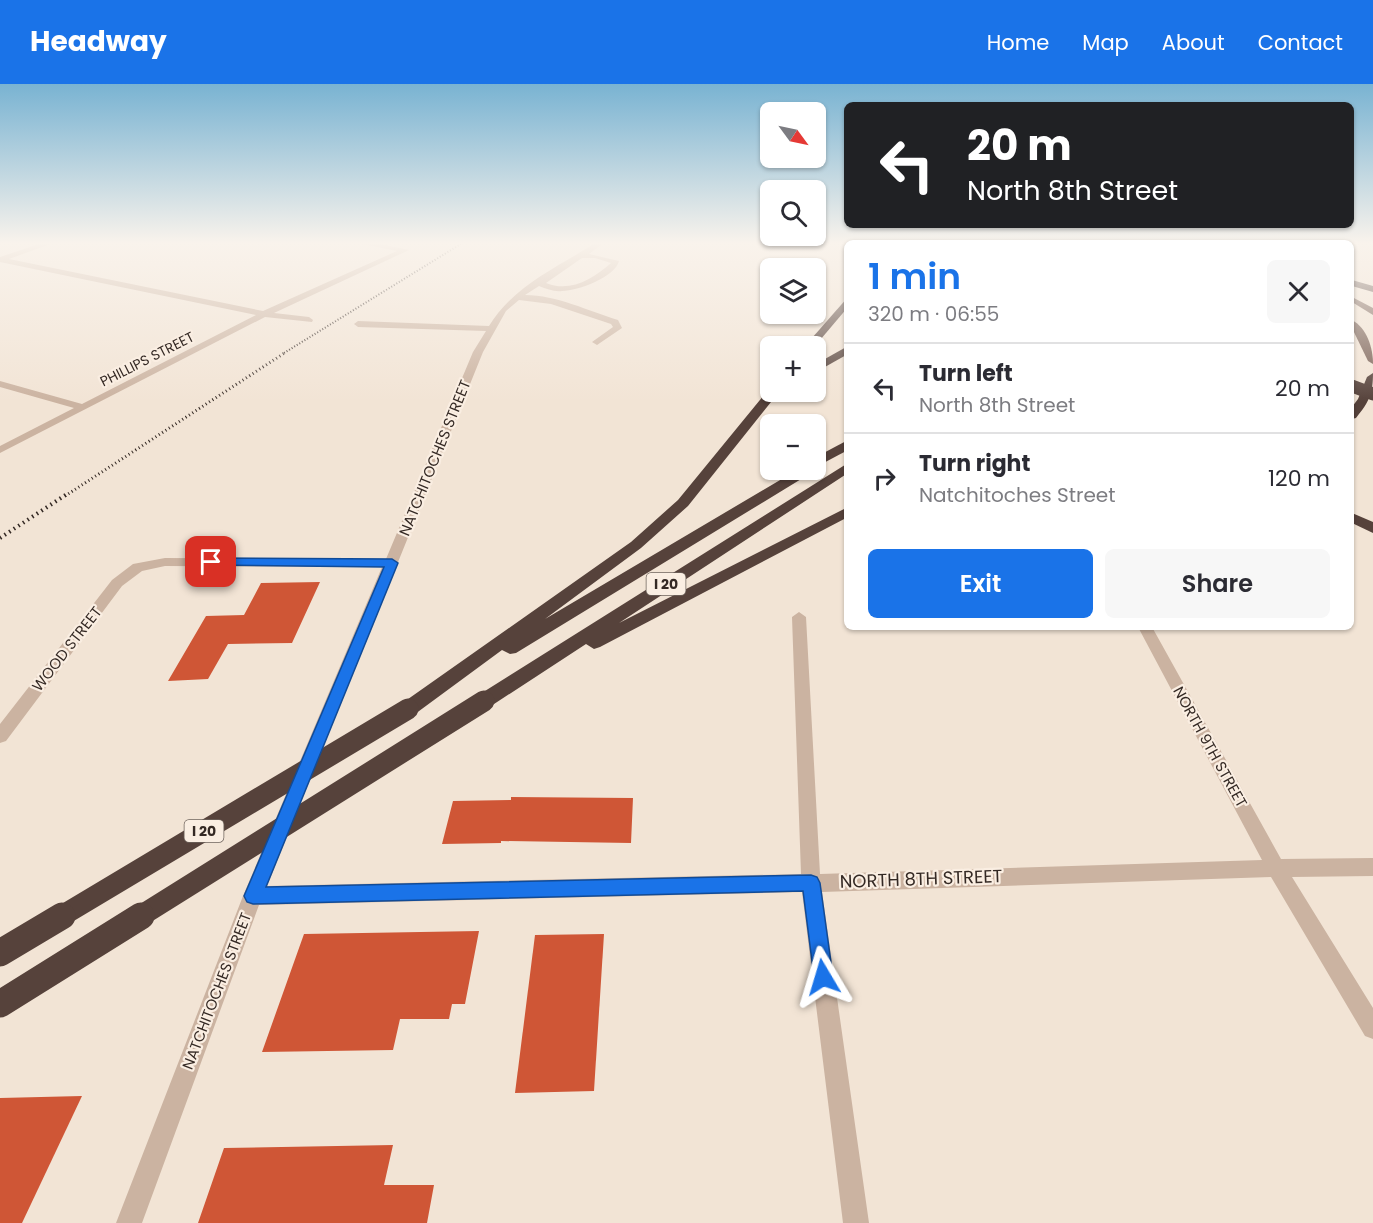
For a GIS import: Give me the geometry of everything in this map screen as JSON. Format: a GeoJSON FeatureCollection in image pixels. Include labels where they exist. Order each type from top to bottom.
{"type":"FeatureCollection","features":[{"type":"Feature","properties":{"kind":"highway"},"geometry":{"type":"LineString","coordinates":[[818,336],[844,305]]}},
{"type":"Feature","properties":{"kind":"highway"},"geometry":{"type":"LineString","coordinates":[[826,363],[844,352]]}},
{"type":"Feature","properties":{"kind":"highway"},"geometry":{"type":"LineString","coordinates":[[1354,412],[1364,400],[1373,377]]}},
{"type":"Feature","properties":{"kind":"highway"},"geometry":{"type":"LineString","coordinates":[[1354,387],[1373,394]]}},
{"type":"Feature","properties":{"kind":"highway"},"geometry":{"type":"LineString","coordinates":[[683,503],[765,402]]}},
{"type":"Feature","properties":{"kind":"highway"},"geometry":{"type":"LineString","coordinates":[[408,709],[636,545],[683,503],[779,402]]}},
{"type":"Feature","properties":{"kind":"highway"},"geometry":{"type":"LineString","coordinates":[[826,457],[844,446]]}},
{"type":"Feature","properties":{"kind":"highway","name":"I 20"},"geometry":{"type":"LineString","coordinates":[[0,1004],[484,701],[844,470]]}},
{"type":"Feature","properties":{"kind":"highway","name":"I 20"},"geometry":{"type":"LineString","coordinates":[[0,953],[789,480]]}},
{"type":"Feature","properties":{"kind":"highway"},"geometry":{"type":"LineString","coordinates":[[784,542],[844,503]]}},
{"type":"Feature","properties":{"kind":"highway"},"geometry":{"type":"LineString","coordinates":[[484,701],[784,542],[844,513]]}},
{"type":"Feature","properties":{"kind":"highway"},"geometry":{"type":"LineString","coordinates":[[1354,517],[1373,528]]}},
{"type":"Feature","properties":{"kind":"main road"},"geometry":{"type":"LineString","coordinates":[[1354,300],[1373,312]]}},
{"type":"Feature","properties":{"kind":"main road"},"geometry":{"type":"LineString","coordinates":[[1354,326],[1362,336],[1373,361]]}},
{"type":"Feature","properties":{"kind":"street"},"geometry":{"type":"LineString","coordinates":[[177,295],[264,314],[309,320]]}},
{"type":"Feature","properties":{"kind":"street","name":"PHILLIPS STREET"},"geometry":{"type":"LineString","coordinates":[[0,450],[264,314],[306,295]]}},
{"type":"Feature","properties":{"kind":"street","name":"NATCHITOCHES STREET"},"geometry":{"type":"LineString","coordinates":[[129,1223],[253,896],[478,352],[503,310],[521,295]]}},
{"type":"Feature","properties":{"kind":"street"},"geometry":{"type":"LineString","coordinates":[[517,298],[544,300],[615,322],[618,328],[597,342]]}},
{"type":"Feature","properties":{"kind":"street"},"geometry":{"type":"LineString","coordinates":[[358,324],[491,329]]}},
{"type":"Feature","properties":{"kind":"street"},"geometry":{"type":"LineString","coordinates":[[0,384],[83,408]]}},
{"type":"Feature","properties":{"kind":"street","name":"WOOD STREET"},"geometry":{"type":"LineString","coordinates":[[0,736],[117,584],[138,567],[165,562],[392,563]]}},
{"type":"Feature","properties":{"kind":"street"},"geometry":{"type":"LineString","coordinates":[[799,617],[811,883],[856,1223]]}},
{"type":"Feature","properties":{"kind":"street","name":"NORTH 9TH STREET"},"geometry":{"type":"LineString","coordinates":[[1147,630],[1276,868],[1373,1028]]}},
{"type":"Feature","properties":{"kind":"street","name":"NORTH 8TH STREET"},"geometry":{"type":"LineString","coordinates":[[253,896],[1373,867]]}},
{"type":"Feature","properties":{"kind":"building"},"geometry":{"type":"Polygon","coordinates":[[[320,582],[292,643],[228,644],[208,679],[168,681],[206,616],[244,615],[261,583],[320,582]]]}},
{"type":"Feature","properties":{"kind":"building"},"geometry":{"type":"Polygon","coordinates":[[[511,797],[633,798],[631,843],[501,841],[501,843],[442,844],[453,801],[511,800],[511,797]]]}},
{"type":"Feature","properties":{"kind":"building"},"geometry":{"type":"Polygon","coordinates":[[[479,931],[465,1004],[452,1004],[449,1019],[400,1019],[393,1050],[262,1052],[304,934],[479,931]]]}},
{"type":"Feature","properties":{"kind":"building"},"geometry":{"type":"Polygon","coordinates":[[[604,934],[594,1091],[515,1093],[535,935],[604,934]]]}},
{"type":"Feature","properties":{"kind":"building"},"geometry":{"type":"Polygon","coordinates":[[[82,1096],[22,1223],[0,1223],[0,1098],[82,1096]]]}},
{"type":"Feature","properties":{"kind":"building"},"geometry":{"type":"Polygon","coordinates":[[[393,1145],[384,1185],[434,1185],[427,1223],[198,1223],[224,1148],[393,1145]]]}},
{"type":"Feature","properties":{"kind":"railway"},"geometry":{"type":"LineString","coordinates":[[284,353],[378,295]]}},
{"type":"Feature","properties":{"kind":"railway"},"geometry":{"type":"LineString","coordinates":[[65,496],[286,352]]}},
{"type":"Feature","properties":{"kind":"railway"},"geometry":{"type":"LineString","coordinates":[[0,538],[67,494]]}},
{"type":"Feature","properties":{"kind":"route"},"geometry":{"type":"LineString","coordinates":[[211,562],[392,563],[253,896],[811,883],[823,977]]}}]}
